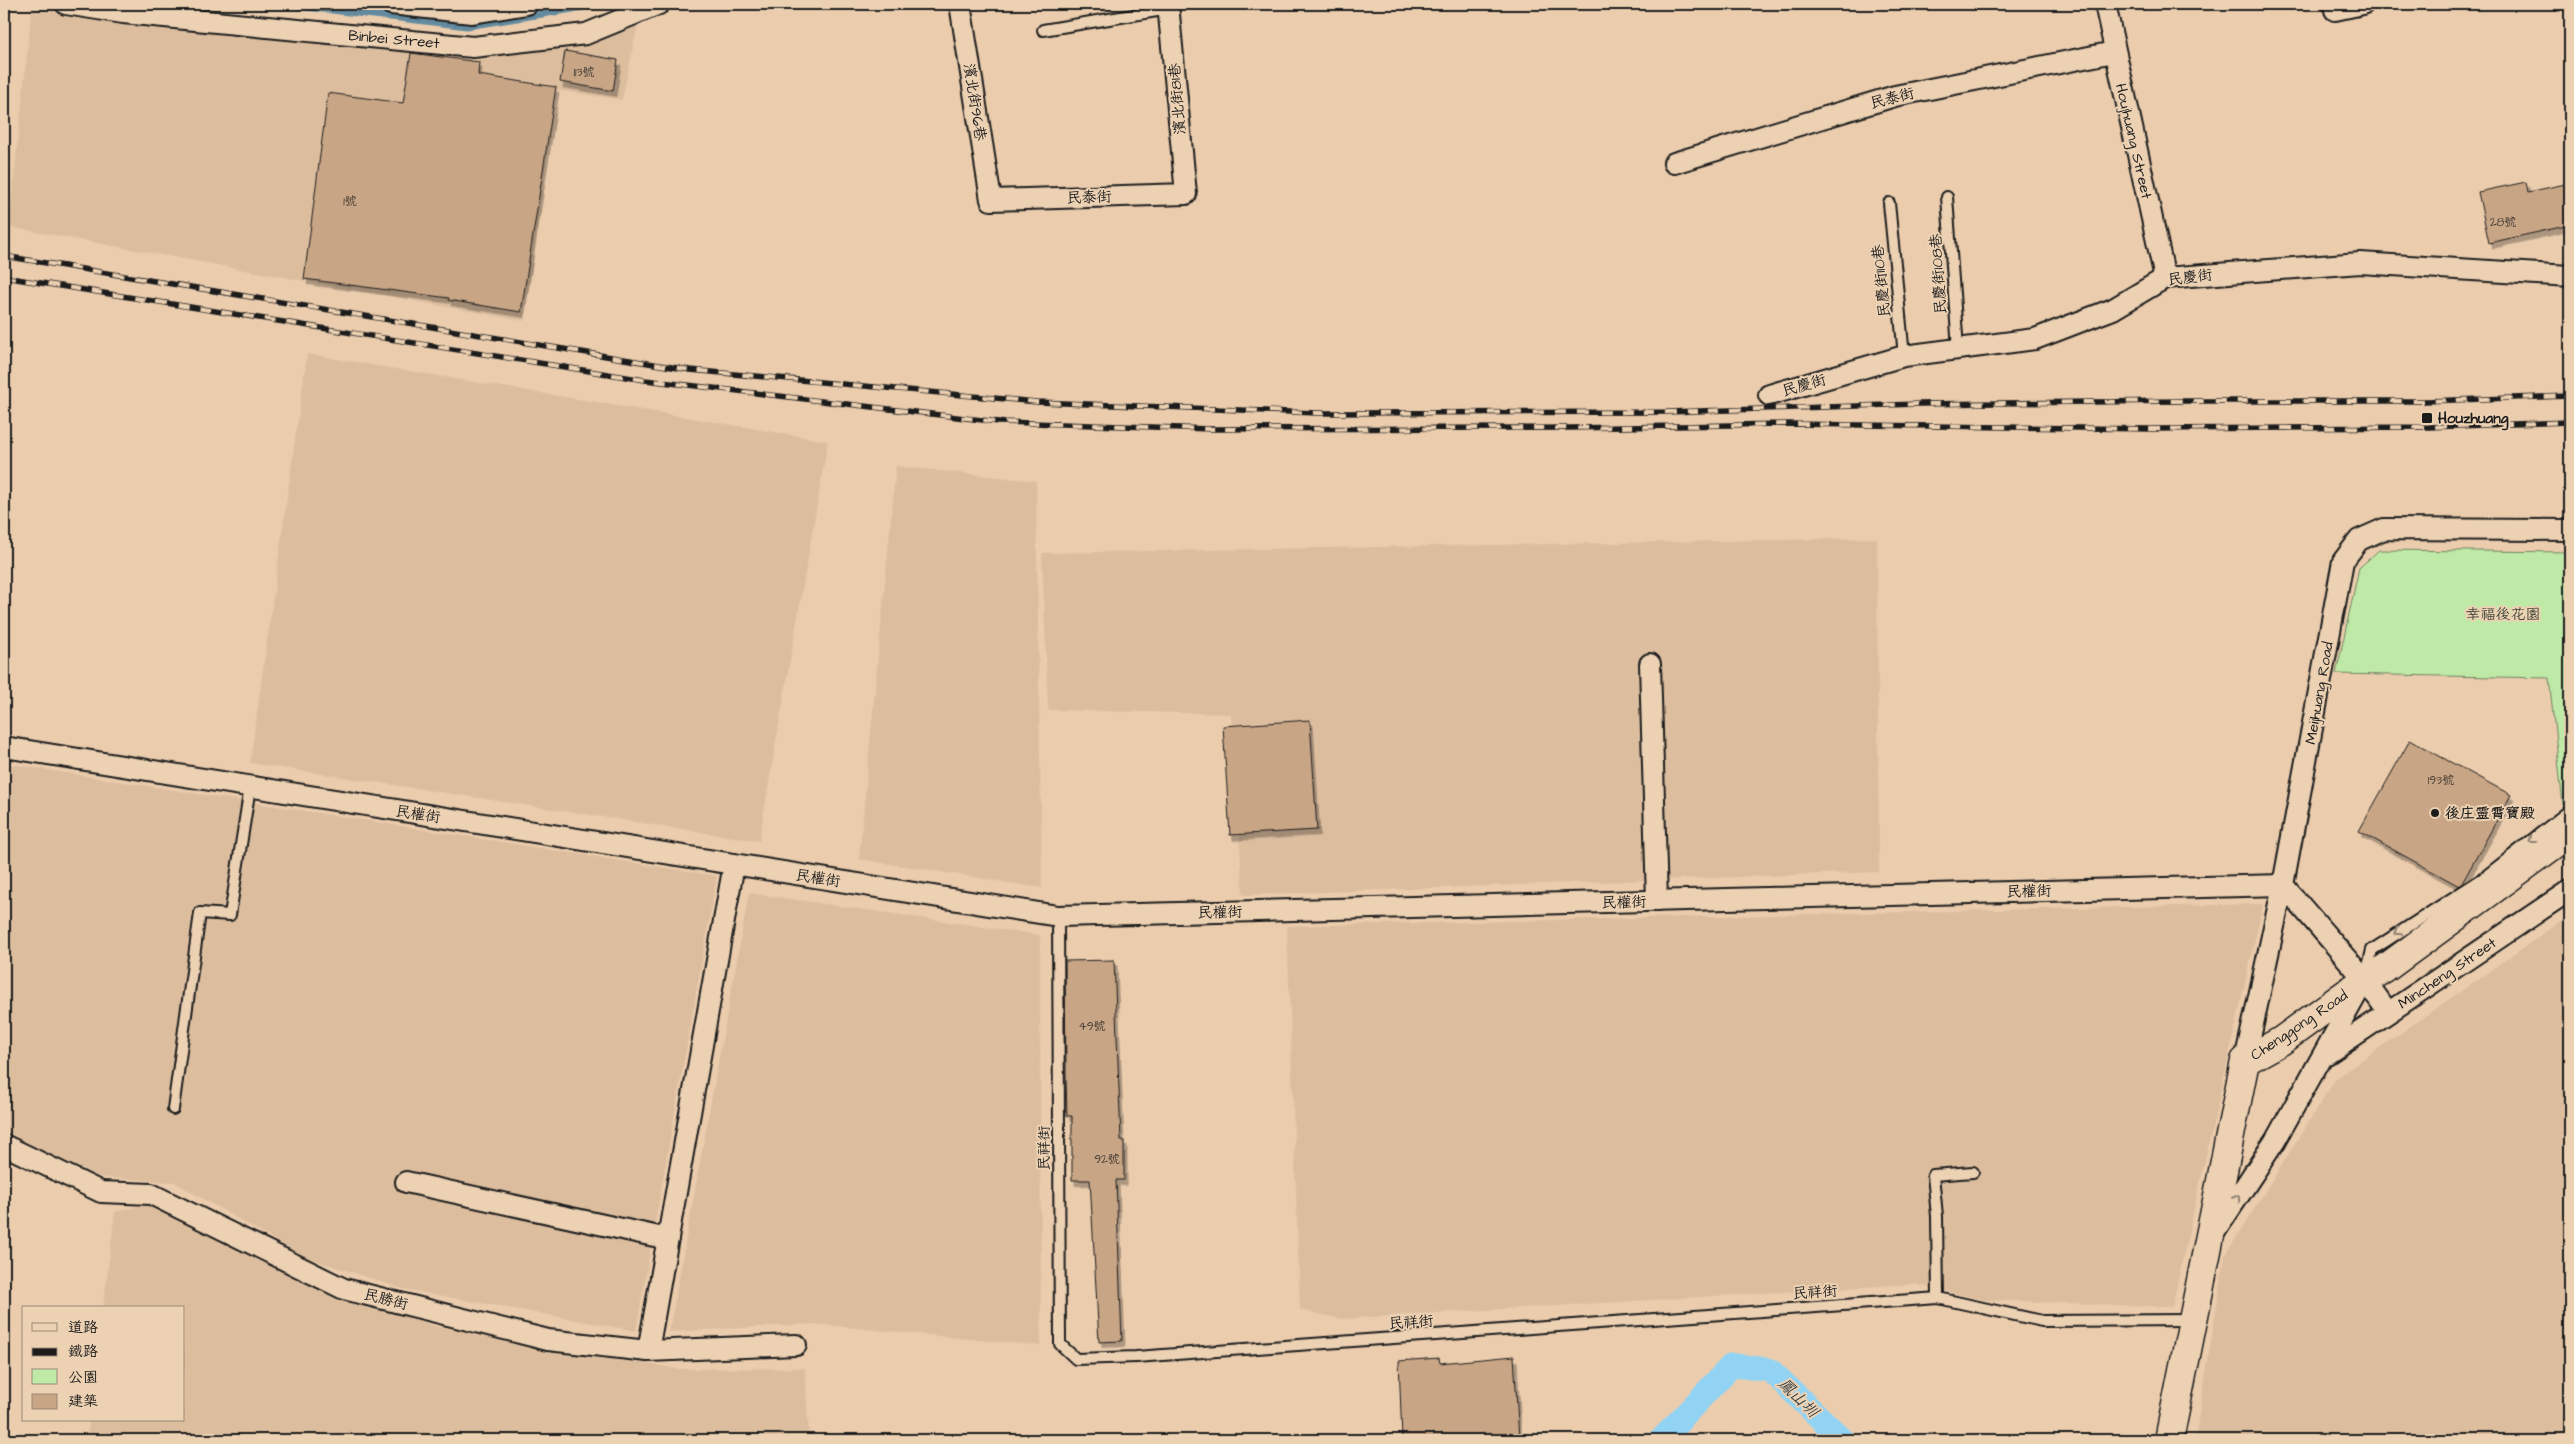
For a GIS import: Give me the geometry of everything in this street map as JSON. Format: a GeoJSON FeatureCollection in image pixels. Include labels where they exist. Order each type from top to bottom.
{"type":"FeatureCollection","features":[{"type":"Feature","properties":{"kind":"street","name":"Binbei Street"},"geometry":{"type":"LineString","coordinates":[[66,4],[123,7],[473,46],[586,34],[659,4]]}},
{"type":"Feature","properties":{"kind":"street"},"geometry":{"type":"LineString","coordinates":[[391,4],[472,13],[527,4]]}},
{"type":"Feature","properties":{"kind":"street","name":"濱北街96巷"},"geometry":{"type":"LineString","coordinates":[[960,4],[991,200]]}},
{"type":"Feature","properties":{"kind":"street","name":"Houjhuang Street"},"geometry":{"type":"LineString","coordinates":[[2105,4],[2165,278]]}},
{"type":"Feature","properties":{"kind":"street"},"geometry":{"type":"LineString","coordinates":[[2335,7],[2364,4]]}},
{"type":"Feature","properties":{"kind":"street","name":"濱北街81巷"},"geometry":{"type":"LineString","coordinates":[[1168,6],[1186,194]]}},
{"type":"Feature","properties":{"kind":"street","name":"民泰街"},"geometry":{"type":"LineString","coordinates":[[1674,163],[1895,96],[2114,52]]}},
{"type":"Feature","properties":{"kind":"street","name":"民泰街"},"geometry":{"type":"LineString","coordinates":[[991,200],[1186,194]]}},
{"type":"Feature","properties":{"kind":"street","name":"民慶街"},"geometry":{"type":"LineString","coordinates":[[1768,395],[1904,356],[2036,339],[2113,309],[2165,278],[2360,263],[2570,276]]}},
{"type":"Feature","properties":{"kind":"street","name":"Meijhuang Road"},"geometry":{"type":"LineString","coordinates":[[2245,1061],[2283,885],[2343,561],[2360,540],[2384,529],[2570,530]]}},
{"type":"Feature","properties":{"kind":"street"},"geometry":{"type":"LineString","coordinates":[[1650,664],[1657,901]]}},
{"type":"Feature","properties":{"kind":"street","name":"民權街"},"geometry":{"type":"LineString","coordinates":[[4,747],[1058,916],[2283,885]]}},
{"type":"Feature","properties":{"kind":"street","name":"Chenggong Road"},"geometry":{"type":"LineString","coordinates":[[2170,1440],[2245,1061],[2280,1041],[2570,833]]}},
{"type":"Feature","properties":{"kind":"street"},"geometry":{"type":"LineString","coordinates":[[648,1351],[734,864]]}},
{"type":"Feature","properties":{"kind":"street"},"geometry":{"type":"LineString","coordinates":[[2283,885],[2374,975],[2388,1012]]}},
{"type":"Feature","properties":{"kind":"street","name":"Mincheng Street"},"geometry":{"type":"LineString","coordinates":[[2324,1056],[2570,890]]}},
{"type":"Feature","properties":{"kind":"street"},"geometry":{"type":"LineString","coordinates":[[2210,1239],[2275,1141],[2374,975]]}},
{"type":"Feature","properties":{"kind":"street","name":"民勝街"},"geometry":{"type":"LineString","coordinates":[[4,1145],[101,1192],[151,1194],[344,1289],[548,1340],[648,1351],[796,1345]]}},
{"type":"Feature","properties":{"kind":"street"},"geometry":{"type":"LineString","coordinates":[[406,1182],[668,1239]]}},
{"type":"Feature","properties":{"kind":"lane"},"geometry":{"type":"LineString","coordinates":[[1043,30],[1168,6]]}},
{"type":"Feature","properties":{"kind":"lane","name":"民慶街108巷"},"geometry":{"type":"LineString","coordinates":[[1947,197],[1958,349]]}},
{"type":"Feature","properties":{"kind":"lane","name":"民慶街110巷"},"geometry":{"type":"LineString","coordinates":[[1889,203],[1904,356]]}},
{"type":"Feature","properties":{"kind":"lane"},"geometry":{"type":"LineString","coordinates":[[173,1109],[200,913],[230,915],[250,787]]}},
{"type":"Feature","properties":{"kind":"lane"},"geometry":{"type":"LineString","coordinates":[[2374,975],[2372,950],[2482,879],[2570,810]]}},
{"type":"Feature","properties":{"kind":"lane","name":"民祥街"},"geometry":{"type":"LineString","coordinates":[[1058,916],[1060,1344],[1076,1359],[1156,1356],[1938,1298],[2042,1321],[2195,1320]]}},
{"type":"Feature","properties":{"kind":"lane"},"geometry":{"type":"LineString","coordinates":[[1938,1298],[1937,1216],[1934,1175],[1973,1172]]}},
{"type":"Feature","properties":{"kind":"shaded area"},"geometry":{"type":"Polygon","coordinates":[[[32,5],[514,50],[641,9],[622,100],[556,90],[524,321],[9,227],[32,5]]]}},
{"type":"Feature","properties":{"kind":"shaded area"},"geometry":{"type":"Polygon","coordinates":[[[307,354],[828,441],[759,841],[250,763],[307,354]]]}},
{"type":"Feature","properties":{"kind":"shaded area"},"geometry":{"type":"Polygon","coordinates":[[[896,466],[1036,481],[1042,888],[859,859],[896,466]]]}},
{"type":"Feature","properties":{"kind":"shaded area"},"geometry":{"type":"Polygon","coordinates":[[[1877,538],[1879,872],[1243,895],[1231,714],[1048,710],[1042,553],[1877,538]]]}},
{"type":"Feature","properties":{"kind":"shaded area"},"geometry":{"type":"Polygon","coordinates":[[[4,763],[717,876],[636,1331],[403,1289],[302,1256],[174,1182],[97,1177],[4,1134],[4,763]]]}},
{"type":"Feature","properties":{"kind":"shaded area"},"geometry":{"type":"Polygon","coordinates":[[[749,893],[1040,935],[1041,1346],[813,1324],[669,1332],[749,893]]]}},
{"type":"Feature","properties":{"kind":"shaded area"},"geometry":{"type":"Polygon","coordinates":[[[2263,904],[2172,1307],[1984,1300],[1914,1284],[1341,1319],[1300,1310],[1287,926],[2263,904]]]}},
{"type":"Feature","properties":{"kind":"shaded area"},"geometry":{"type":"Polygon","coordinates":[[[2570,915],[2570,1440],[2195,1440],[2225,1256],[2336,1078],[2570,915]]]}},
{"type":"Feature","properties":{"kind":"shaded area"},"geometry":{"type":"Polygon","coordinates":[[[153,1203],[285,1272],[435,1326],[678,1369],[805,1368],[809,1440],[87,1440],[89,1422],[185,1422],[185,1306],[103,1306],[115,1212],[153,1203]]]}},
{"type":"Feature","properties":{"kind":"green space","name":"幸福後花園"},"geometry":{"type":"Polygon","coordinates":[[[2379,550],[2570,552],[2570,797],[2563,805],[2549,678],[2336,674],[2359,568],[2379,550]]]}},
{"type":"Feature","properties":{"kind":"building"},"geometry":{"type":"Polygon","coordinates":[[[565,51],[618,60],[613,91],[560,82],[565,51]]]}},
{"type":"Feature","properties":{"kind":"building"},"geometry":{"type":"Polygon","coordinates":[[[411,53],[479,62],[478,75],[556,87],[521,312],[448,300],[449,298],[304,279],[328,93],[403,103],[411,53]]]}},
{"type":"Feature","properties":{"kind":"building"},"geometry":{"type":"Polygon","coordinates":[[[2526,182],[2528,192],[2570,183],[2570,225],[2489,243],[2478,192],[2526,182]]]}},
{"type":"Feature","properties":{"kind":"building"},"geometry":{"type":"Polygon","coordinates":[[[1310,720],[1317,830],[1230,835],[1223,726],[1310,720]]]}},
{"type":"Feature","properties":{"kind":"building","name":"後庄靈霄寶殿"},"geometry":{"type":"Polygon","coordinates":[[[2410,740],[2511,795],[2459,886],[2359,831],[2410,740]]]}},
{"type":"Feature","properties":{"kind":"building"},"geometry":{"type":"Polygon","coordinates":[[[1114,960],[1121,1140],[1124,1140],[1124,1180],[1116,1180],[1122,1341],[1099,1342],[1090,1180],[1072,1180],[1072,1116],[1067,1116],[1065,961],[1114,960]]]}},
{"type":"Feature","properties":{"kind":"building"},"geometry":{"type":"Polygon","coordinates":[[[1514,1356],[1519,1440],[1402,1440],[1399,1361],[1439,1358],[1440,1363],[1514,1356]]]}},
{"type":"Feature","properties":{"kind":"waterway"},"geometry":{"type":"LineString","coordinates":[[281,4],[467,26],[579,8],[590,4]]}},
{"type":"Feature","properties":{"kind":"waterway","name":"鳳山圳"},"geometry":{"type":"LineString","coordinates":[[1661,1440],[1732,1365],[1770,1370],[1843,1440]]}},
{"type":"Feature","properties":{"kind":"railway"},"geometry":{"type":"LineString","coordinates":[[4,256],[690,370],[1037,402],[1317,413],[1666,412],[1919,404],[2425,401],[2570,396]]}},
{"type":"Feature","properties":{"kind":"railway"},"geometry":{"type":"LineString","coordinates":[[4,277],[645,380],[999,422],[1211,429],[1570,428],[1789,424],[2151,429],[2429,427],[2570,422]]}},
{"type":"Feature","properties":{"kind":"place","name":"Houzhuang"},"geometry":{"type":"Point","coordinates":[2427,418]}},
{"type":"Feature","properties":{"kind":"place","name":"後庄靈霄寶殿"},"geometry":{"type":"Point","coordinates":[2435,813]}}]}
